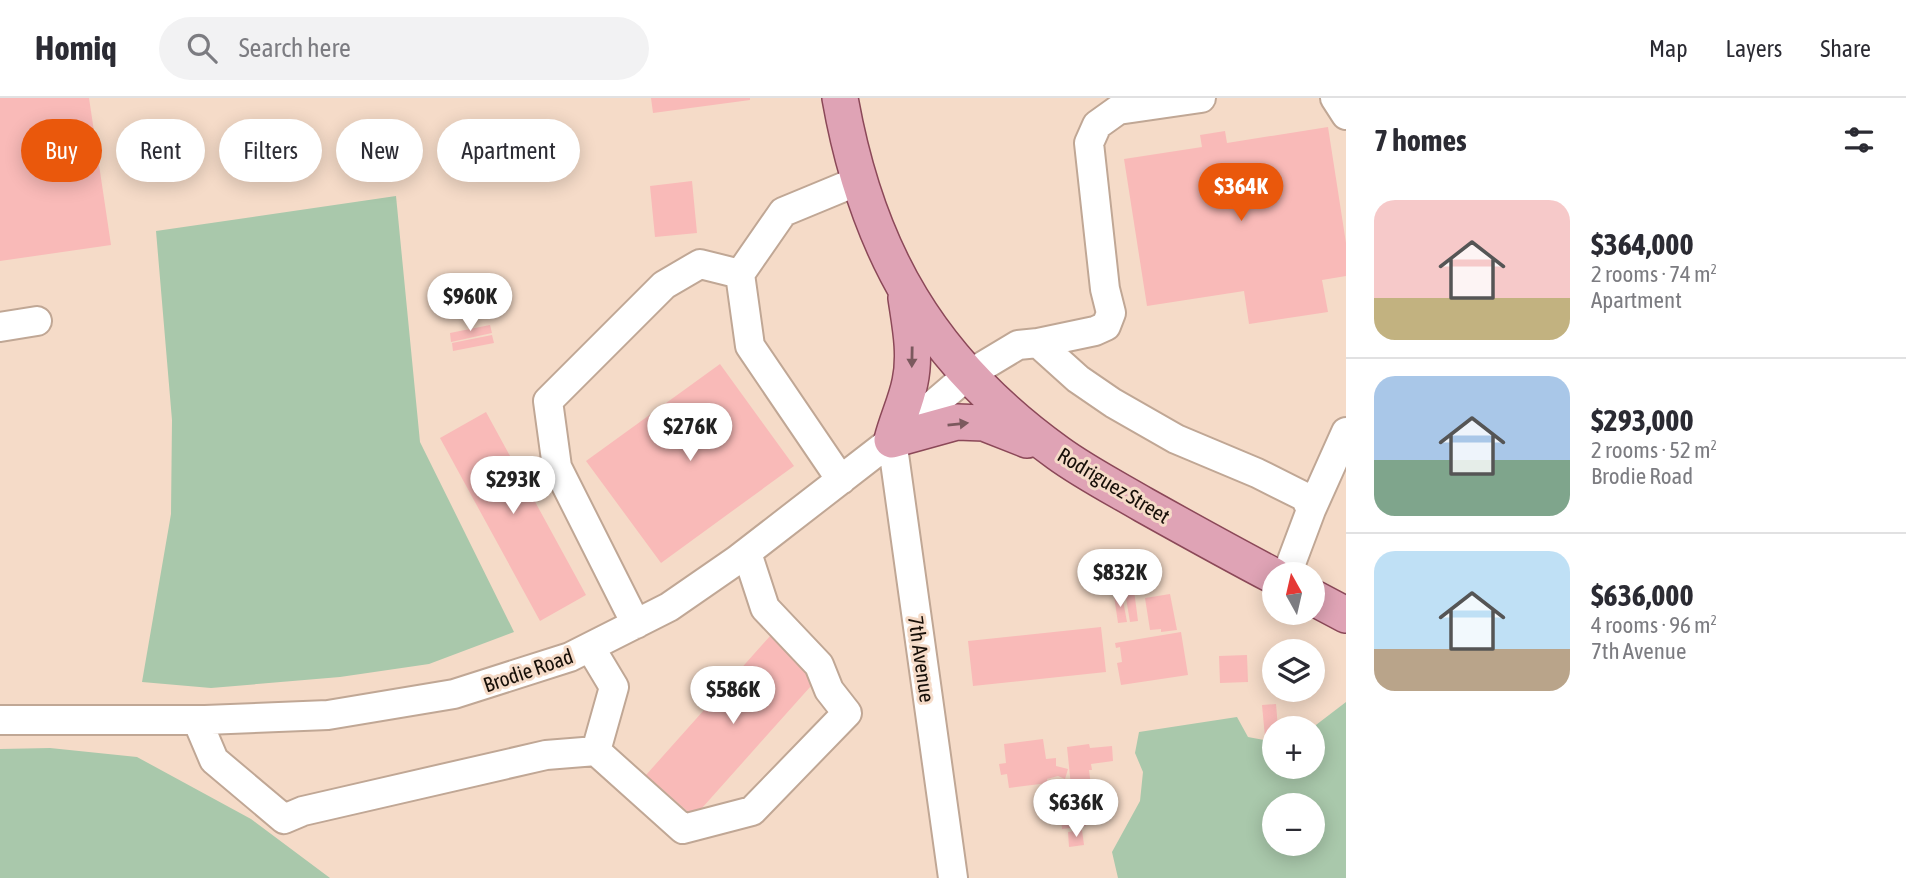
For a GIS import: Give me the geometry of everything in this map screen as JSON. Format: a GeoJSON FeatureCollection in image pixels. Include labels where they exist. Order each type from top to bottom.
{"type":"FeatureCollection","features":[{"type":"Feature","properties":{"kind":"main road","name":"Rodriguez Street"},"geometry":{"type":"LineString","coordinates":[[839,98],[858,181],[888,259],[913,304],[968,375],[1007,414],[1059,454],[1262,569]]}},
{"type":"Feature","properties":{"kind":"main road"},"geometry":{"type":"LineString","coordinates":[[905,290],[912,358],[910,380],[892,440],[957,422],[984,423],[1059,454]]}},
{"type":"Feature","properties":{"kind":"main road"},"geometry":{"type":"LineString","coordinates":[[1325,604],[1346,615]]}},
{"type":"Feature","properties":{"kind":"street","name":"Brodie Road"},"geometry":{"type":"LineString","coordinates":[[0,720],[197,720],[328,715],[454,694],[570,657],[636,624],[668,607],[747,552],[892,440],[968,375],[1018,345],[1095,331],[1106,326],[1111,313],[1105,289],[1089,143],[1097,125],[1118,110],[1201,98]]}},
{"type":"Feature","properties":{"kind":"street"},"geometry":{"type":"LineString","coordinates":[[1335,98],[1346,115]]}},
{"type":"Feature","properties":{"kind":"street"},"geometry":{"type":"LineString","coordinates":[[841,480],[750,346],[740,274],[783,212],[858,181]]}},
{"type":"Feature","properties":{"kind":"street"},"geometry":{"type":"LineString","coordinates":[[636,624],[557,467],[548,401],[664,285],[700,264],[740,274]]}},
{"type":"Feature","properties":{"kind":"street"},"geometry":{"type":"LineString","coordinates":[[0,327],[37,321]]}},
{"type":"Feature","properties":{"kind":"street"},"geometry":{"type":"LineString","coordinates":[[1038,343],[1078,379],[1113,403],[1175,439],[1257,473],[1305,497],[1311,510]]}},
{"type":"Feature","properties":{"kind":"street"},"geometry":{"type":"LineString","coordinates":[[1292,562],[1311,510],[1346,432]]}},
{"type":"Feature","properties":{"kind":"street","name":"7th Avenue"},"geometry":{"type":"LineString","coordinates":[[892,440],[953,878]]}},
{"type":"Feature","properties":{"kind":"street"},"geometry":{"type":"LineString","coordinates":[[197,720],[214,760],[284,818],[303,811],[546,755],[596,751],[683,829],[751,811],[847,713],[829,690],[819,665],[765,608],[747,552]]}},
{"type":"Feature","properties":{"kind":"street"},"geometry":{"type":"LineString","coordinates":[[590,647],[614,687],[596,751]]}},
{"type":"Feature","properties":{"kind":"green space"},"geometry":{"type":"Polygon","coordinates":[[[396,196],[420,442],[514,632],[429,664],[340,677],[211,688],[142,682],[171,514],[172,420],[156,231],[396,196]]]}},
{"type":"Feature","properties":{"kind":"green space"},"geometry":{"type":"Polygon","coordinates":[[[1346,702],[1346,878],[1118,878],[1112,852],[1140,801],[1143,772],[1135,753],[1139,732],[1237,717],[1248,737],[1262,740],[1262,779],[1325,779],[1325,718],[1346,702]]]}},
{"type":"Feature","properties":{"kind":"green space"},"geometry":{"type":"Polygon","coordinates":[[[50,748],[137,757],[251,819],[330,878],[0,878],[0,749],[50,748]]]}},
{"type":"Feature","properties":{"kind":"building"},"geometry":{"type":"Polygon","coordinates":[[[0,98],[89,98],[92,119],[21,119],[21,182],[102,182],[111,245],[0,261],[0,98]]]}},
{"type":"Feature","properties":{"kind":"building"},"geometry":{"type":"Polygon","coordinates":[[[651,98],[750,98],[750,100],[653,113],[651,98]]]}},
{"type":"Feature","properties":{"kind":"building"},"geometry":{"type":"Polygon","coordinates":[[[1328,127],[1346,243],[1346,276],[1322,280],[1328,312],[1249,324],[1244,291],[1147,306],[1124,159],[1202,147],[1200,135],[1225,131],[1227,143],[1328,127]]]}},
{"type":"Feature","properties":{"kind":"building"},"geometry":{"type":"Polygon","coordinates":[[[692,181],[697,233],[655,237],[650,186],[692,181]]]}},
{"type":"Feature","properties":{"kind":"building"},"geometry":{"type":"Polygon","coordinates":[[[490,325],[492,333],[451,342],[450,333],[490,325]]]}},
{"type":"Feature","properties":{"kind":"building"},"geometry":{"type":"Polygon","coordinates":[[[492,335],[494,343],[453,351],[452,343],[492,335]]]}},
{"type":"Feature","properties":{"kind":"building"},"geometry":{"type":"Polygon","coordinates":[[[720,364],[794,466],[661,563],[586,461],[720,364]]]}},
{"type":"Feature","properties":{"kind":"building"},"geometry":{"type":"Polygon","coordinates":[[[486,412],[586,595],[540,621],[440,438],[486,412]]]}},
{"type":"Feature","properties":{"kind":"building"},"geometry":{"type":"Polygon","coordinates":[[[1134,590],[1138,621],[1130,622],[1125,592],[1134,590]]]}},
{"type":"Feature","properties":{"kind":"building"},"geometry":{"type":"Polygon","coordinates":[[[1170,594],[1177,630],[1150,630],[1145,598],[1170,594]]]}},
{"type":"Feature","properties":{"kind":"building"},"geometry":{"type":"Polygon","coordinates":[[[1122,595],[1127,622],[1118,623],[1114,596],[1122,595]]]}},
{"type":"Feature","properties":{"kind":"building"},"geometry":{"type":"Polygon","coordinates":[[[1101,627],[1106,672],[973,686],[968,641],[1101,627]]]}},
{"type":"Feature","properties":{"kind":"building"},"geometry":{"type":"Polygon","coordinates":[[[1181,632],[1188,675],[1121,685],[1117,663],[1122,662],[1120,647],[1116,648],[1115,643],[1181,632]]]}},
{"type":"Feature","properties":{"kind":"building"},"geometry":{"type":"Polygon","coordinates":[[[771,635],[819,677],[694,817],[646,775],[771,635]]]}},
{"type":"Feature","properties":{"kind":"building"},"geometry":{"type":"Polygon","coordinates":[[[1247,655],[1248,682],[1220,683],[1219,656],[1247,655]]]}},
{"type":"Feature","properties":{"kind":"building"},"geometry":{"type":"Polygon","coordinates":[[[1276,704],[1277,716],[1263,716],[1262,705],[1276,704]]]}},
{"type":"Feature","properties":{"kind":"building"},"geometry":{"type":"Polygon","coordinates":[[[1043,739],[1046,759],[1056,758],[1056,766],[1068,769],[1065,779],[1058,776],[1047,779],[1048,783],[1009,788],[1007,774],[1001,775],[999,764],[1006,763],[1004,744],[1043,739]]]}},
{"type":"Feature","properties":{"kind":"building"},"geometry":{"type":"Polygon","coordinates":[[[1089,744],[1090,748],[1112,746],[1113,761],[1091,764],[1092,770],[1089,770],[1092,794],[1072,796],[1067,747],[1089,744]]]}},
{"type":"Feature","properties":{"kind":"building"},"geometry":{"type":"Polygon","coordinates":[[[1085,805],[1087,813],[1069,816],[1068,808],[1085,805]]]}},
{"type":"Feature","properties":{"kind":"building"},"geometry":{"type":"Polygon","coordinates":[[[1085,815],[1086,826],[1062,829],[1061,818],[1085,815]]]}},
{"type":"Feature","properties":{"kind":"building"},"geometry":{"type":"Polygon","coordinates":[[[1082,830],[1084,845],[1069,847],[1068,832],[1082,830]]]}}]}
